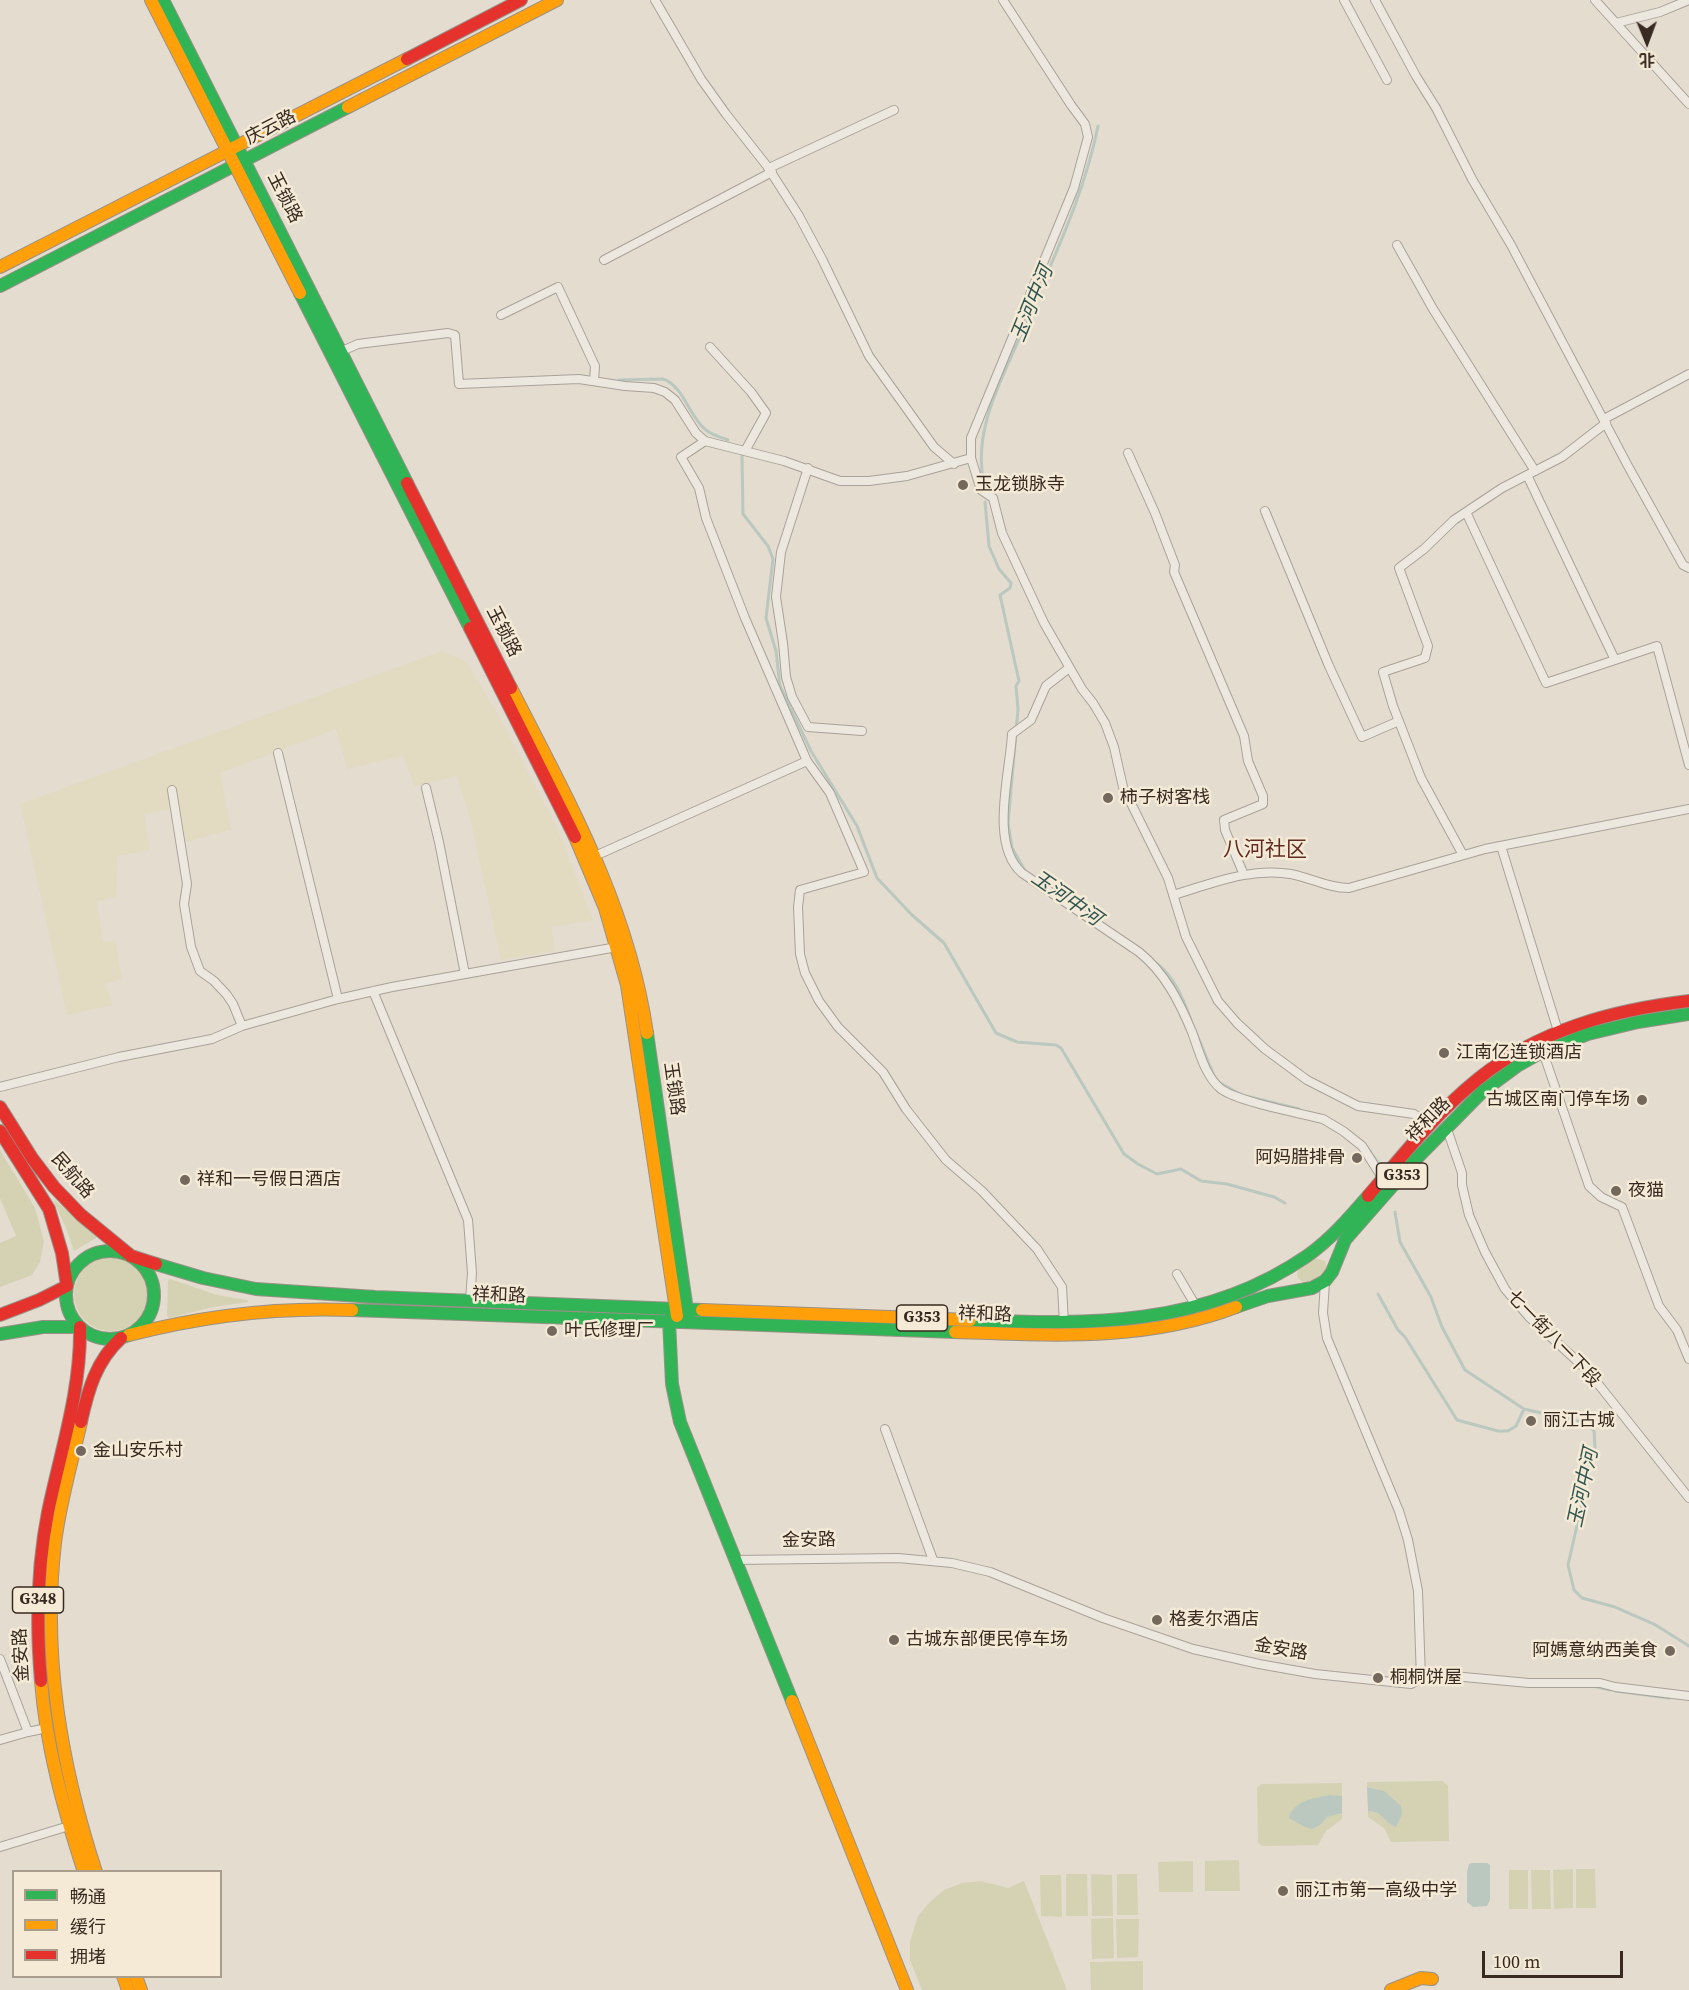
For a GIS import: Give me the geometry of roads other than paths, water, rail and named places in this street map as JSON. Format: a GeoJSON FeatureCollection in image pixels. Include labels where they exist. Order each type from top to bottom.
{"type":"FeatureCollection","features":[{"type":"Feature","properties":{"kind":"main road","name":"玉锁路"},"geometry":{"type":"LineString","coordinates":[[151,0],[342,351],[595,856],[624,931],[643,1009],[679,1315]]}},
{"type":"Feature","properties":{"kind":"main road","name":"玉锁路"},"geometry":{"type":"LineString","coordinates":[[163,0],[233,148]]}},
{"type":"Feature","properties":{"kind":"main road","name":"庆云路"},"geometry":{"type":"LineString","coordinates":[[0,267],[521,0]]}},
{"type":"Feature","properties":{"kind":"main road","name":"庆云路"},"geometry":{"type":"LineString","coordinates":[[0,286],[557,0]]}},
{"type":"Feature","properties":{"kind":"main road","name":"玉锁路"},"geometry":{"type":"LineString","coordinates":[[241,163],[575,837],[605,908],[633,1011],[679,1315]]}},
{"type":"Feature","properties":{"kind":"main road","name":"祥和路"},"geometry":{"type":"LineString","coordinates":[[125,1337],[205,1317],[300,1309],[1064,1323],[1135,1320],[1197,1308],[1245,1291],[1287,1268],[1317,1247],[1336,1231],[1430,1126],[1487,1071],[1524,1048],[1558,1031],[1613,1015],[1689,1001]]}},
{"type":"Feature","properties":{"kind":"main road","name":"祥和路"},"geometry":{"type":"LineString","coordinates":[[131,1256],[212,1280],[256,1289],[1044,1335],[1117,1334],[1155,1330],[1194,1322],[1270,1296],[1314,1287],[1330,1277],[1345,1240],[1446,1126],[1495,1081],[1543,1052],[1575,1038],[1647,1020],[1689,1014]]}},
{"type":"Feature","properties":{"kind":"main road","name":"民航路"},"geometry":{"type":"LineString","coordinates":[[0,1107],[32,1158],[54,1187],[81,1215],[131,1256]]}},
{"type":"Feature","properties":{"kind":"main road","name":"民航路"},"geometry":{"type":"LineString","coordinates":[[0,1131],[49,1209],[62,1253],[67,1286]]}},
{"type":"Feature","properties":{"kind":"main road"},"geometry":{"type":"LineString","coordinates":[[1317,1247],[1330,1251],[1336,1260]]}},
{"type":"Feature","properties":{"kind":"main road"},"geometry":{"type":"LineString","coordinates":[[0,1315],[67,1286],[78,1265],[91,1255],[107,1251],[131,1256]]}},
{"type":"Feature","properties":{"kind":"main road","name":"G348"},"geometry":{"type":"LineString","coordinates":[[125,1337],[136,1331],[148,1319],[155,1296],[148,1273],[131,1256]]}},
{"type":"Feature","properties":{"kind":"main road"},"geometry":{"type":"LineString","coordinates":[[1287,1268],[1291,1281],[1299,1290]]}},
{"type":"Feature","properties":{"kind":"main road","name":"G348"},"geometry":{"type":"LineString","coordinates":[[67,1286],[68,1309],[80,1327]]}},
{"type":"Feature","properties":{"kind":"main road"},"geometry":{"type":"LineString","coordinates":[[679,1315],[672,1384],[678,1415],[907,1990]]}},
{"type":"Feature","properties":{"kind":"main road"},"geometry":{"type":"LineString","coordinates":[[0,1334],[43,1327],[80,1327],[97,1337],[125,1337]]}},
{"type":"Feature","properties":{"kind":"main road","name":"金安路"},"geometry":{"type":"LineString","coordinates":[[80,1327],[81,1352],[78,1385],[48,1514],[40,1565],[39,1638],[46,1728],[56,1779],[83,1870]]}},
{"type":"Feature","properties":{"kind":"main road","name":"金安路"},"geometry":{"type":"LineString","coordinates":[[95,1870],[77,1811],[59,1731],[53,1677],[51,1593],[59,1516],[86,1404],[100,1361],[109,1348],[125,1337]]}},
{"type":"Feature","properties":{"kind":"main road"},"geometry":{"type":"LineString","coordinates":[[1391,1990],[1421,1978],[1434,1984]]}},
{"type":"Feature","properties":{"kind":"street"},"geometry":{"type":"LineString","coordinates":[[655,0],[701,79],[770,170],[822,259],[869,356],[934,447],[954,464]]}},
{"type":"Feature","properties":{"kind":"street"},"geometry":{"type":"LineString","coordinates":[[1003,0],[1085,124],[1088,137],[1074,188],[971,438],[971,458],[981,489],[993,498],[1002,533],[1044,623],[1069,668],[1105,723],[1114,747],[1123,787],[1168,878],[1186,937],[1218,1001],[1265,1050],[1307,1080],[1358,1106],[1413,1114],[1430,1126]]}},
{"type":"Feature","properties":{"kind":"street"},"geometry":{"type":"LineString","coordinates":[[1344,0],[1386,80]]}},
{"type":"Feature","properties":{"kind":"street"},"geometry":{"type":"LineString","coordinates":[[1375,0],[1436,108],[1472,179],[1511,245],[1683,565],[1689,568]]}},
{"type":"Feature","properties":{"kind":"street"},"geometry":{"type":"LineString","coordinates":[[1595,0],[1689,104]]}},
{"type":"Feature","properties":{"kind":"street"},"geometry":{"type":"LineString","coordinates":[[1616,23],[1660,12],[1689,0]]}},
{"type":"Feature","properties":{"kind":"street"},"geometry":{"type":"LineString","coordinates":[[604,260],[770,170],[894,110]]}},
{"type":"Feature","properties":{"kind":"street"},"geometry":{"type":"LineString","coordinates":[[1397,245],[1531,473],[1615,660]]}},
{"type":"Feature","properties":{"kind":"street"},"geometry":{"type":"LineString","coordinates":[[501,315],[558,287],[595,366],[594,381]]}},
{"type":"Feature","properties":{"kind":"street"},"geometry":{"type":"LineString","coordinates":[[342,351],[358,344],[448,333],[455,335],[459,384],[579,379],[654,388],[665,392],[675,400],[696,433],[705,441],[808,468],[840,481],[869,481],[907,476],[971,458]]}},
{"type":"Feature","properties":{"kind":"street"},"geometry":{"type":"LineString","coordinates":[[710,347],[751,392],[766,413],[746,451]]}},
{"type":"Feature","properties":{"kind":"street"},"geometry":{"type":"LineString","coordinates":[[1463,855],[1421,778],[1383,672],[1425,658],[1428,650],[1398,568],[1424,549],[1445,527],[1502,488],[1562,457],[1605,421],[1689,375]]}},
{"type":"Feature","properties":{"kind":"street"},"geometry":{"type":"LineString","coordinates":[[705,441],[681,457],[699,488],[706,518],[745,618],[807,761],[831,793],[864,872],[800,890],[798,926],[800,954],[808,981],[828,1014],[883,1072],[906,1109],[946,1160],[982,1191],[1037,1249],[1062,1287],[1064,1323]]}},
{"type":"Feature","properties":{"kind":"street"},"geometry":{"type":"LineString","coordinates":[[1128,453],[1159,523],[1175,565],[1174,572],[1244,736],[1250,767],[1263,796],[1263,804],[1224,820],[1225,830],[1244,875]]}},
{"type":"Feature","properties":{"kind":"street"},"geometry":{"type":"LineString","coordinates":[[808,468],[783,546],[777,573],[777,612],[786,677],[792,697],[808,726],[862,731]]}},
{"type":"Feature","properties":{"kind":"street"},"geometry":{"type":"LineString","coordinates":[[1265,511],[1329,666],[1362,737],[1399,721]]}},
{"type":"Feature","properties":{"kind":"street"},"geometry":{"type":"LineString","coordinates":[[1466,512],[1546,683],[1656,646],[1689,765]]}},
{"type":"Feature","properties":{"kind":"street"},"geometry":{"type":"LineString","coordinates":[[1069,668],[1046,686],[1031,720],[1012,734],[1003,827],[1008,855],[1022,873],[1139,952],[1154,965],[1174,992],[1208,1072],[1222,1089],[1235,1096],[1323,1119],[1362,1146],[1383,1179]]}},
{"type":"Feature","properties":{"kind":"street"},"geometry":{"type":"LineString","coordinates":[[278,753],[338,999]]}},
{"type":"Feature","properties":{"kind":"street"},"geometry":{"type":"LineString","coordinates":[[595,856],[807,761]]}},
{"type":"Feature","properties":{"kind":"street"},"geometry":{"type":"LineString","coordinates":[[426,788],[465,974]]}},
{"type":"Feature","properties":{"kind":"street"},"geometry":{"type":"LineString","coordinates":[[172,790],[187,884],[184,904],[191,947],[200,971],[214,981],[227,995],[242,1026]]}},
{"type":"Feature","properties":{"kind":"street"},"geometry":{"type":"LineString","coordinates":[[1173,895],[1244,875],[1267,873],[1291,874],[1331,886],[1349,888],[1501,846],[1689,809]]}},
{"type":"Feature","properties":{"kind":"street"},"geometry":{"type":"LineString","coordinates":[[1501,846],[1558,1031]]}},
{"type":"Feature","properties":{"kind":"street"},"geometry":{"type":"LineString","coordinates":[[0,1087],[119,1057],[212,1039],[242,1026],[373,991],[617,947]]}},
{"type":"Feature","properties":{"kind":"street"},"geometry":{"type":"LineString","coordinates":[[373,991],[468,1220],[472,1273],[470,1300]]}},
{"type":"Feature","properties":{"kind":"street"},"geometry":{"type":"LineString","coordinates":[[1543,1052],[1589,1186],[1601,1197],[1622,1207],[1659,1306],[1677,1330],[1689,1359]]}},
{"type":"Feature","properties":{"kind":"street","name":"七一街八一下段"},"geometry":{"type":"LineString","coordinates":[[1446,1126],[1462,1173],[1462,1185],[1469,1215],[1505,1289],[1529,1317],[1587,1370],[1689,1498]]}},
{"type":"Feature","properties":{"kind":"street"},"geometry":{"type":"LineString","coordinates":[[1177,1274],[1197,1308]]}},
{"type":"Feature","properties":{"kind":"street"},"geometry":{"type":"LineString","coordinates":[[1324,1281],[1323,1313],[1327,1338],[1399,1511],[1410,1546],[1418,1591],[1420,1673],[1528,1683],[1600,1683],[1689,1696]]}},
{"type":"Feature","properties":{"kind":"street"},"geometry":{"type":"LineString","coordinates":[[885,1429],[933,1560]]}},
{"type":"Feature","properties":{"kind":"street","name":"金安路"},"geometry":{"type":"LineString","coordinates":[[734,1560],[898,1558],[933,1560],[990,1572],[1129,1628],[1231,1659],[1315,1674],[1411,1684],[1421,1679],[1420,1673]]}},
{"type":"Feature","properties":{"kind":"street"},"geometry":{"type":"LineString","coordinates":[[0,1659],[28,1732]]}},
{"type":"Feature","properties":{"kind":"street"},"geometry":{"type":"LineString","coordinates":[[0,1740],[46,1728]]}},
{"type":"Feature","properties":{"kind":"street"},"geometry":{"type":"LineString","coordinates":[[0,1847],[69,1826]]}},
{"type":"Feature","properties":{"kind":"waterway","name":"玉河中河"},"geometry":{"type":"LineString","coordinates":[[984,484],[981,464],[982,444],[991,406],[1075,205],[1098,126]]}},
{"type":"Feature","properties":{"kind":"waterway"},"geometry":{"type":"LineString","coordinates":[[619,380],[663,379],[676,388],[695,418],[706,430],[728,440]]}},
{"type":"Feature","properties":{"kind":"waterway"},"geometry":{"type":"LineString","coordinates":[[742,456],[743,514],[768,546],[773,559],[766,618],[776,651],[780,686],[811,751],[857,826],[877,878],[912,915],[944,943],[996,1033],[1017,1042],[1056,1045],[1061,1048],[1124,1154],[1157,1174],[1181,1169],[1201,1181],[1227,1184],[1274,1197],[1285,1203]]}},
{"type":"Feature","properties":{"kind":"waterway","name":"玉河中河"},"geometry":{"type":"LineString","coordinates":[[985,502],[989,546],[999,569],[1011,583],[1010,588],[1000,595],[1019,681],[1016,686],[1018,709],[1008,823],[1012,848],[1024,869]]}},
{"type":"Feature","properties":{"kind":"waterway","name":"玉河中河"},"geometry":{"type":"LineString","coordinates":[[1156,963],[1173,982],[1191,1020]]}},
{"type":"Feature","properties":{"kind":"waterway","name":"玉河中河"},"geometry":{"type":"LineString","coordinates":[[1196,1032],[1214,1076]]}},
{"type":"Feature","properties":{"kind":"waterway","name":"玉河中河"},"geometry":{"type":"LineString","coordinates":[[1220,1083],[1242,1095],[1299,1109]]}},
{"type":"Feature","properties":{"kind":"waterway","name":"玉河中河"},"geometry":{"type":"LineString","coordinates":[[1349,1131],[1365,1144],[1381,1167]]}},
{"type":"Feature","properties":{"kind":"waterway","name":"玉河中河"},"geometry":{"type":"LineString","coordinates":[[1395,1212],[1400,1242],[1431,1297],[1442,1327],[1465,1370],[1524,1409],[1586,1423],[1594,1431],[1595,1447],[1568,1565],[1574,1590],[1582,1598],[1615,1607],[1654,1624],[1689,1646]]}},
{"type":"Feature","properties":{"kind":"waterway"},"geometry":{"type":"LineString","coordinates":[[1378,1294],[1398,1330],[1405,1337],[1457,1420],[1498,1431],[1508,1431],[1516,1426],[1524,1409]]}},
{"type":"Feature","properties":{"kind":"waterway"},"geometry":{"type":"LineString","coordinates":[[1593,1686],[1610,1690]]}},
{"type":"Feature","properties":{"kind":"waterway"},"geometry":{"type":"LineString","coordinates":[[1616,1691],[1669,1698]]}},
{"type":"Feature","properties":{"kind":"place","name":"玉龙锁脉寺"},"geometry":{"type":"Point","coordinates":[963,485]}},
{"type":"Feature","properties":{"kind":"place","name":"柿子树客栈"},"geometry":{"type":"Point","coordinates":[1108,798]}},
{"type":"Feature","properties":{"kind":"place","name":"江南亿连锁酒店"},"geometry":{"type":"Point","coordinates":[1444,1053]}},
{"type":"Feature","properties":{"kind":"place","name":"古城区南门停车场"},"geometry":{"type":"Point","coordinates":[1642,1100]}},
{"type":"Feature","properties":{"kind":"place","name":"阿妈腊排骨"},"geometry":{"type":"Point","coordinates":[1357,1158]}},
{"type":"Feature","properties":{"kind":"place","name":"祥和一号假日酒店"},"geometry":{"type":"Point","coordinates":[185,1180]}},
{"type":"Feature","properties":{"kind":"place","name":"夜猫"},"geometry":{"type":"Point","coordinates":[1616,1191]}},
{"type":"Feature","properties":{"kind":"place","name":"叶氏修理厂"},"geometry":{"type":"Point","coordinates":[552,1331]}},
{"type":"Feature","properties":{"kind":"place","name":"丽江古城"},"geometry":{"type":"Point","coordinates":[1531,1421]}},
{"type":"Feature","properties":{"kind":"place","name":"金山安乐村"},"geometry":{"type":"Point","coordinates":[81,1451]}},
{"type":"Feature","properties":{"kind":"place","name":"格麦尔酒店"},"geometry":{"type":"Point","coordinates":[1157,1620]}},
{"type":"Feature","properties":{"kind":"place","name":"古城东部便民停车场"},"geometry":{"type":"Point","coordinates":[894,1640]}},
{"type":"Feature","properties":{"kind":"place","name":"阿媽意纳西美食"},"geometry":{"type":"Point","coordinates":[1670,1651]}},
{"type":"Feature","properties":{"kind":"place","name":"桐桐饼屋"},"geometry":{"type":"Point","coordinates":[1378,1678]}},
{"type":"Feature","properties":{"kind":"place","name":"丽江市第一高级中学"},"geometry":{"type":"Point","coordinates":[1283,1891]}},
{"type":"Feature","properties":{"kind":"district","name":"八河社区"},"geometry":{"type":"Point","coordinates":[1265,851]}}]}
